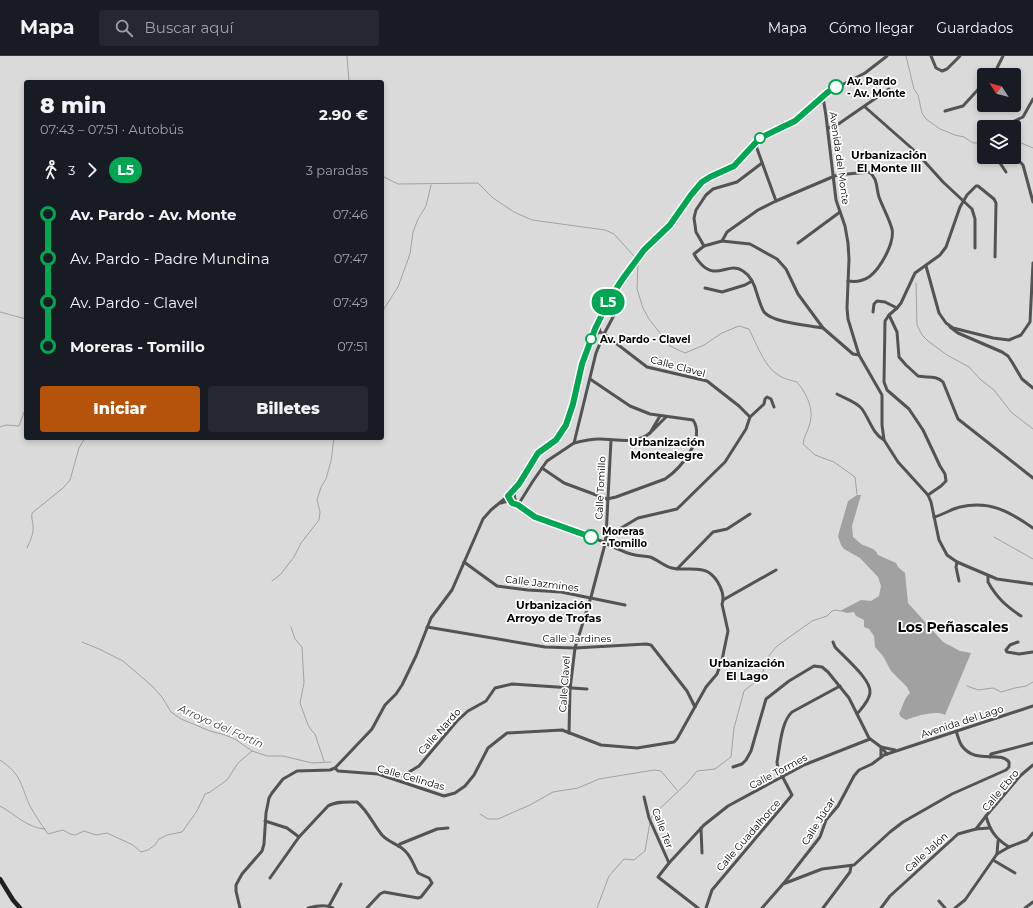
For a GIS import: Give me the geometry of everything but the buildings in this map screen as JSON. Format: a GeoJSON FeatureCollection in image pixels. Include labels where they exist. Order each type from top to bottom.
{"type":"FeatureCollection","features":[{"type":"Feature","properties":{"kind":"main road"},"geometry":{"type":"LineString","coordinates":[[0,879],[13,900],[20,908]]}},
{"type":"Feature","properties":{"kind":"street"},"geometry":{"type":"LineString","coordinates":[[486,515],[510,499],[538,453],[556,440],[566,425],[573,404],[582,364],[591,338],[610,298],[644,250],[670,225],[696,188],[710,177],[734,166],[755,143],[765,135],[795,121],[836,87],[870,69],[887,56]]}},
{"type":"Feature","properties":{"kind":"street"},"geometry":{"type":"LineString","coordinates":[[931,56],[936,68],[942,71],[947,69],[960,56]]}},
{"type":"Feature","properties":{"kind":"street"},"geometry":{"type":"LineString","coordinates":[[997,68],[1003,56]]}},
{"type":"Feature","properties":{"kind":"street"},"geometry":{"type":"LineString","coordinates":[[828,128],[837,125],[889,89]]}},
{"type":"Feature","properties":{"kind":"street"},"geometry":{"type":"LineString","coordinates":[[945,111],[963,106],[977,91]]}},
{"type":"Feature","properties":{"kind":"street","name":"Avenida del Monte"},"geometry":{"type":"LineString","coordinates":[[823,97],[836,200],[845,226],[848,243],[848,319],[860,356],[882,395]]}},
{"type":"Feature","properties":{"kind":"street"},"geometry":{"type":"LineString","coordinates":[[1016,120],[1023,117],[1033,99]]}},
{"type":"Feature","properties":{"kind":"street"},"geometry":{"type":"LineString","coordinates":[[865,107],[916,152],[943,182],[972,209],[976,228],[975,248]]}},
{"type":"Feature","properties":{"kind":"street"},"geometry":{"type":"LineString","coordinates":[[755,143],[776,201]]}},
{"type":"Feature","properties":{"kind":"street"},"geometry":{"type":"LineString","coordinates":[[704,246],[696,232],[694,218],[696,210],[706,195],[713,189],[737,182],[762,163]]}},
{"type":"Feature","properties":{"kind":"street"},"geometry":{"type":"LineString","coordinates":[[1021,163],[1023,165],[1033,202]]}},
{"type":"Feature","properties":{"kind":"street"},"geometry":{"type":"LineString","coordinates":[[1001,164],[1006,172]]}},
{"type":"Feature","properties":{"kind":"street"},"geometry":{"type":"LineString","coordinates":[[722,241],[728,232],[758,210],[776,201],[837,175],[866,172],[876,178],[881,203],[892,229],[891,243],[885,257],[868,278],[863,280],[848,281]]}},
{"type":"Feature","properties":{"kind":"street"},"geometry":{"type":"LineString","coordinates":[[885,387],[885,321],[889,314],[901,303],[915,273],[940,255],[946,247],[963,201],[971,189],[977,185],[994,199],[996,203],[995,257]]}},
{"type":"Feature","properties":{"kind":"street"},"geometry":{"type":"LineString","coordinates":[[798,243],[840,212]]}},
{"type":"Feature","properties":{"kind":"street"},"geometry":{"type":"LineString","coordinates":[[823,328],[780,320],[770,316],[764,312],[752,281],[746,273],[740,269],[732,268],[716,272],[709,271],[696,259],[694,254],[704,246],[722,241],[750,244],[777,260],[786,269],[798,294],[823,328],[853,354],[860,356]]}},
{"type":"Feature","properties":{"kind":"street"},"geometry":{"type":"LineString","coordinates":[[949,326],[993,338],[1009,340],[1021,335],[1031,322],[1033,263]]}},
{"type":"Feature","properties":{"kind":"street"},"geometry":{"type":"LineString","coordinates":[[926,266],[939,313],[943,320],[952,330],[1008,356],[1022,379],[1033,388]]}},
{"type":"Feature","properties":{"kind":"street"},"geometry":{"type":"LineString","coordinates":[[705,288],[722,292],[745,285],[752,281]]}},
{"type":"Feature","properties":{"kind":"street"},"geometry":{"type":"LineString","coordinates":[[873,312],[874,304],[877,301],[885,302],[897,308]]}},
{"type":"Feature","properties":{"kind":"street"},"geometry":{"type":"LineString","coordinates":[[574,443],[602,333],[621,302]]}},
{"type":"Feature","properties":{"kind":"street"},"geometry":{"type":"LineString","coordinates":[[889,314],[897,332],[898,352],[902,361],[918,376],[940,378],[958,420],[1033,478]]}},
{"type":"Feature","properties":{"kind":"street"},"geometry":{"type":"LineString","coordinates":[[600,317],[599,327],[602,333]]}},
{"type":"Feature","properties":{"kind":"street","name":"Calle Clavel"},"geometry":{"type":"LineString","coordinates":[[595,329],[651,369],[707,381],[739,406],[750,417]]}},
{"type":"Feature","properties":{"kind":"street"},"geometry":{"type":"LineString","coordinates":[[960,329],[960,333],[962,335]]}},
{"type":"Feature","properties":{"kind":"street"},"geometry":{"type":"LineString","coordinates":[[591,338],[596,334],[602,333]]}},
{"type":"Feature","properties":{"kind":"street"},"geometry":{"type":"LineString","coordinates":[[542,468],[564,483],[607,499],[616,498],[672,475],[695,444],[697,430],[694,421],[688,418],[666,417],[650,414],[630,406],[590,379]]}},
{"type":"Feature","properties":{"kind":"street"},"geometry":{"type":"LineString","coordinates":[[876,383],[885,387],[909,409],[923,430],[945,474],[946,481],[928,495]]}},
{"type":"Feature","properties":{"kind":"street"},"geometry":{"type":"LineString","coordinates":[[880,390],[881,385]]}},
{"type":"Feature","properties":{"kind":"street"},"geometry":{"type":"LineString","coordinates":[[880,390],[885,387]]}},
{"type":"Feature","properties":{"kind":"street","name":"Avenida del Monte"},"geometry":{"type":"LineString","coordinates":[[885,387],[882,395],[882,434],[884,440],[898,462],[928,495],[942,548],[957,562],[988,576],[1004,581],[1033,584]]}},
{"type":"Feature","properties":{"kind":"street"},"geometry":{"type":"LineString","coordinates":[[837,394],[862,408],[872,428],[884,440]]}},
{"type":"Feature","properties":{"kind":"street"},"geometry":{"type":"LineString","coordinates":[[606,537],[638,518],[677,509],[725,462],[746,429],[750,417],[764,404],[767,397],[770,399],[774,407]]}},
{"type":"Feature","properties":{"kind":"street"},"geometry":{"type":"LineString","coordinates":[[650,433],[660,416]]}},
{"type":"Feature","properties":{"kind":"street"},"geometry":{"type":"LineString","coordinates":[[518,505],[547,461],[574,443],[598,439],[637,440],[645,438],[666,417]]}},
{"type":"Feature","properties":{"kind":"street"},"geometry":{"type":"LineString","coordinates":[[878,435],[882,434]]}},
{"type":"Feature","properties":{"kind":"street","name":"Calle Tomillo"},"geometry":{"type":"LineString","coordinates":[[606,537],[611,440]]}},
{"type":"Feature","properties":{"kind":"street"},"geometry":{"type":"LineString","coordinates":[[516,487],[514,494],[518,505]]}},
{"type":"Feature","properties":{"kind":"street"},"geometry":{"type":"LineString","coordinates":[[510,499],[535,517],[635,555],[654,559],[667,566],[677,569],[713,532],[726,529],[750,514]]}},
{"type":"Feature","properties":{"kind":"street"},"geometry":{"type":"LineString","coordinates":[[336,768],[372,729],[385,705],[396,694],[402,685],[416,656],[427,627],[435,611],[452,590],[480,524],[486,515],[502,502],[510,499],[515,500]]}},
{"type":"Feature","properties":{"kind":"street"},"geometry":{"type":"LineString","coordinates":[[934,517],[961,507],[989,506],[1012,514],[1033,528]]}},
{"type":"Feature","properties":{"kind":"street","name":"Calle Clavel"},"geometry":{"type":"LineString","coordinates":[[570,733],[570,689],[575,648],[591,597],[606,537]]}},
{"type":"Feature","properties":{"kind":"street","name":"Calle Jazmines"},"geometry":{"type":"LineString","coordinates":[[464,562],[497,586],[561,592],[625,605]]}},
{"type":"Feature","properties":{"kind":"street"},"geometry":{"type":"LineString","coordinates":[[957,562],[956,567],[959,580]]}},
{"type":"Feature","properties":{"kind":"street","name":"Calle Celindas"},"geometry":{"type":"LineString","coordinates":[[240,908],[236,885],[242,874],[262,851],[269,798],[279,783],[288,775],[297,771],[330,770],[336,768],[338,771],[378,774],[444,796],[455,793],[465,786],[474,775],[488,748],[507,733],[562,730],[601,745],[637,748],[674,742],[706,687],[717,674],[722,660],[728,631],[722,604],[724,600],[723,595],[715,578],[704,570],[677,569]]}},
{"type":"Feature","properties":{"kind":"street"},"geometry":{"type":"LineString","coordinates":[[724,600],[776,570]]}},
{"type":"Feature","properties":{"kind":"street"},"geometry":{"type":"LineString","coordinates":[[988,576],[988,582],[996,596],[1021,616]]}},
{"type":"Feature","properties":{"kind":"street","name":"Calle Jardines"},"geometry":{"type":"LineString","coordinates":[[427,627],[545,647],[575,648],[651,645],[687,691],[695,707]]}},
{"type":"Feature","properties":{"kind":"street"},"geometry":{"type":"LineString","coordinates":[[833,642],[835,647],[868,683],[870,694],[865,704],[857,714]]}},
{"type":"Feature","properties":{"kind":"street"},"geometry":{"type":"LineString","coordinates":[[1018,642],[1010,645],[1006,650],[1007,652],[1019,654],[1033,652]]}},
{"type":"Feature","properties":{"kind":"street","name":"Avenida del Lago"},"geometry":{"type":"LineString","coordinates":[[734,767],[742,764],[749,756],[764,704],[770,695],[814,666],[825,669],[840,686],[849,698],[870,739],[881,747],[887,754],[1033,706]]}},
{"type":"Feature","properties":{"kind":"street","name":"Calle Nardo"},"geometry":{"type":"LineString","coordinates":[[393,778],[404,775],[418,766],[457,721],[468,710],[486,701],[495,688],[512,684],[588,690]]}},
{"type":"Feature","properties":{"kind":"street","name":"Calle Guadalhorce"},"geometry":{"type":"LineString","coordinates":[[706,908],[712,890],[791,798],[792,793],[778,768],[777,762],[784,723],[788,716],[792,712],[840,686]]}},
{"type":"Feature","properties":{"kind":"street"},"geometry":{"type":"LineString","coordinates":[[783,884],[822,869],[851,866],[903,822],[952,794],[1006,770],[1009,767],[1008,759],[991,756],[980,757],[964,749],[956,731]]}},
{"type":"Feature","properties":{"kind":"street","name":"Calle Tormes"},"geometry":{"type":"LineString","coordinates":[[698,908],[658,877],[701,828],[728,806],[763,788],[782,776],[804,765],[870,739]]}},
{"type":"Feature","properties":{"kind":"street"},"geometry":{"type":"LineString","coordinates":[[991,756],[995,753],[1033,744]]}},
{"type":"Feature","properties":{"kind":"street"},"geometry":{"type":"LineString","coordinates":[[881,747],[881,757]]}},
{"type":"Feature","properties":{"kind":"street","name":"Avenida del Lago"},"geometry":{"type":"LineString","coordinates":[[881,747],[896,750]]}},
{"type":"Feature","properties":{"kind":"street","name":"Calle Júcar"},"geometry":{"type":"LineString","coordinates":[[762,908],[820,837],[826,820],[838,806],[854,776],[859,770],[872,764],[887,754]]}},
{"type":"Feature","properties":{"kind":"street","name":"Calle Ebro"},"geometry":{"type":"LineString","coordinates":[[1009,847],[998,840],[989,828],[986,816],[1020,776],[1033,765]]}},
{"type":"Feature","properties":{"kind":"street","name":"Calle Ter"},"geometry":{"type":"LineString","coordinates":[[644,797],[649,818],[669,863]]}},
{"type":"Feature","properties":{"kind":"street"},"geometry":{"type":"LineString","coordinates":[[270,878],[299,837],[332,804],[357,802],[364,808],[382,835],[388,841],[403,848],[412,860],[418,873],[429,878],[432,885],[422,897],[418,898],[384,892],[380,894],[367,908]]}},
{"type":"Feature","properties":{"kind":"street"},"geometry":{"type":"LineString","coordinates":[[976,829],[986,816]]}},
{"type":"Feature","properties":{"kind":"street"},"geometry":{"type":"LineString","coordinates":[[265,821],[287,828],[299,837]]}},
{"type":"Feature","properties":{"kind":"street"},"geometry":{"type":"LineString","coordinates":[[398,846],[437,829],[448,828]]}},
{"type":"Feature","properties":{"kind":"street"},"geometry":{"type":"LineString","coordinates":[[701,828],[702,854]]}},
{"type":"Feature","properties":{"kind":"street","name":"Calle Ebro"},"geometry":{"type":"LineString","coordinates":[[976,829],[989,828]]}},
{"type":"Feature","properties":{"kind":"street","name":"Calle Jalón"},"geometry":{"type":"LineString","coordinates":[[881,908],[890,896],[958,834],[976,829]]}},
{"type":"Feature","properties":{"kind":"street"},"geometry":{"type":"LineString","coordinates":[[955,908],[965,900],[997,854],[1009,847],[1027,840],[1033,834]]}},
{"type":"Feature","properties":{"kind":"street"},"geometry":{"type":"LineString","coordinates":[[997,854],[998,840]]}},
{"type":"Feature","properties":{"kind":"street"},"geometry":{"type":"LineString","coordinates":[[993,860],[1015,873]]}},
{"type":"Feature","properties":{"kind":"street"},"geometry":{"type":"LineString","coordinates":[[823,908],[850,872],[851,866]]}},
{"type":"Feature","properties":{"kind":"street"},"geometry":{"type":"LineString","coordinates":[[329,906],[341,884]]}},
{"type":"Feature","properties":{"kind":"street"},"geometry":{"type":"LineString","coordinates":[[939,901],[945,908]]}},
{"type":"Feature","properties":{"kind":"street"},"geometry":{"type":"LineString","coordinates":[[1025,908],[1033,902]]}},
{"type":"Feature","properties":{"kind":"street"},"geometry":{"type":"LineString","coordinates":[[308,908],[317,906],[329,906],[333,908]]}},
{"type":"Feature","properties":{"kind":"shaded area"},"geometry":{"type":"Polygon","coordinates":[[[0,56],[1033,56],[1033,908],[0,908],[0,56]]]}},
{"type":"Feature","properties":{"kind":"shaded area"},"geometry":{"type":"Polygon","coordinates":[[[857,495],[861,495],[852,526],[853,537],[862,544],[874,550],[878,555],[896,563],[905,573],[908,603],[943,642],[960,651],[971,653],[945,715],[932,713],[906,720],[901,717],[899,714],[910,693],[907,687],[891,671],[883,656],[875,647],[874,636],[869,629],[864,627],[864,620],[856,616],[854,612],[847,613],[840,611],[861,600],[871,601],[879,596],[881,586],[878,577],[860,558],[844,549],[838,536],[848,501],[857,495]]]}},
{"type":"Feature","properties":{"kind":"waterway"},"geometry":{"type":"LineString","coordinates":[[347,56],[349,80]]}},
{"type":"Feature","properties":{"kind":"waterway"},"geometry":{"type":"LineString","coordinates":[[906,56],[914,89],[918,95],[922,113],[926,119],[940,129],[964,137],[973,143],[977,143]]}},
{"type":"Feature","properties":{"kind":"waterway"},"geometry":{"type":"LineString","coordinates":[[1021,143],[1033,148]]}},
{"type":"Feature","properties":{"kind":"waterway"},"geometry":{"type":"LineString","coordinates":[[384,177],[398,184],[478,183],[493,198],[514,212],[532,220],[605,230],[614,234],[634,256]]}},
{"type":"Feature","properties":{"kind":"waterway"},"geometry":{"type":"LineString","coordinates":[[384,309],[398,287],[410,254],[413,232],[418,219],[426,206],[431,185]]}},
{"type":"Feature","properties":{"kind":"waterway"},"geometry":{"type":"LineString","coordinates":[[638,264],[637,289],[643,308],[649,319],[670,346],[685,353],[704,345],[722,333],[739,326],[749,329],[768,366],[782,377],[797,382],[806,396],[810,406],[811,417],[803,444],[815,455],[834,462],[855,477],[857,494]]}},
{"type":"Feature","properties":{"kind":"waterway"},"geometry":{"type":"LineString","coordinates":[[916,283],[917,325],[922,335],[947,355],[969,367],[981,380],[994,390],[1011,412],[1033,429]]}},
{"type":"Feature","properties":{"kind":"waterway"},"geometry":{"type":"LineString","coordinates":[[0,312],[24,318]]}},
{"type":"Feature","properties":{"kind":"waterway"},"geometry":{"type":"LineString","coordinates":[[0,427],[6,425],[19,426],[24,412]]}},
{"type":"Feature","properties":{"kind":"waterway"},"geometry":{"type":"LineString","coordinates":[[27,548],[33,532],[32,513],[63,488],[70,480],[79,448],[84,440]]}},
{"type":"Feature","properties":{"kind":"waterway"},"geometry":{"type":"LineString","coordinates":[[272,581],[280,575],[294,557],[301,543],[319,520],[320,512],[317,500],[321,487],[326,479],[331,461],[334,440]]}},
{"type":"Feature","properties":{"kind":"waterway"},"geometry":{"type":"LineString","coordinates":[[994,537],[1033,559]]}},
{"type":"Feature","properties":{"kind":"waterway"},"geometry":{"type":"LineString","coordinates":[[651,819],[652,816],[688,782],[697,771],[715,769],[731,757],[734,728],[744,691],[761,677],[768,657],[777,646],[812,621],[827,616],[832,611],[841,611]]}},
{"type":"Feature","properties":{"kind":"waterway"},"geometry":{"type":"LineString","coordinates":[[291,627],[295,639],[302,647],[304,683],[300,703],[308,725],[315,734],[324,761]]}},
{"type":"Feature","properties":{"kind":"waterway","name":"Arroyo del Fortín"},"geometry":{"type":"LineString","coordinates":[[82,642],[123,661],[152,686],[162,697],[171,712],[181,719],[235,739],[252,751],[267,756],[283,756],[312,763],[331,762]]}},
{"type":"Feature","properties":{"kind":"waterway"},"geometry":{"type":"LineString","coordinates":[[967,686],[978,690],[993,688],[1001,692],[1026,686],[1033,682]]}},
{"type":"Feature","properties":{"kind":"waterway"},"geometry":{"type":"LineString","coordinates":[[0,760],[7,765],[19,779],[31,808],[48,834],[63,830],[75,835],[84,831],[96,835],[107,833],[133,845],[141,852],[148,850],[155,845],[159,839],[167,835],[182,832],[197,811],[205,794],[227,780],[238,763],[252,751]]}},
{"type":"Feature","properties":{"kind":"waterway","name":"Arroyo del Fortín"},"geometry":{"type":"LineString","coordinates":[[480,814],[488,819],[498,819],[530,805],[553,792],[578,788],[599,779],[654,770],[661,771],[677,790]]}},
{"type":"Feature","properties":{"kind":"waterway"},"geometry":{"type":"LineString","coordinates":[[0,806],[32,826],[45,829]]}},
{"type":"Feature","properties":{"kind":"waterway"},"geometry":{"type":"LineString","coordinates":[[597,908],[609,876],[624,859],[634,860],[645,851],[650,822]]}},
{"type":"Feature","properties":{"kind":"bus line","name":"L5"},"geometry":{"type":"LineString","coordinates":[[591,537],[535,517],[518,505],[512,503],[508,496],[519,484],[538,453],[556,440],[566,425],[570,416],[582,364],[600,317],[610,298],[644,250],[670,225],[696,188],[702,182],[734,166],[760,138],[795,121],[828,92],[836,87]]}},
{"type":"Feature","properties":{"kind":"place","name":"Av. Pardo - Av. Monte"},"geometry":{"type":"Point","coordinates":[836,87]}},
{"type":"Feature","properties":{"kind":"place","name":"Av. Pardo - Clavel"},"geometry":{"type":"Point","coordinates":[591,339]}},
{"type":"Feature","properties":{"kind":"place","name":"Moreras - Tomillo"},"geometry":{"type":"Point","coordinates":[591,537]}},
{"type":"Feature","properties":{"kind":"district","name":"Urbanización El Monte III"},"geometry":{"type":"Point","coordinates":[889,161]}},
{"type":"Feature","properties":{"kind":"district","name":"Urbanización Montealegre"},"geometry":{"type":"Point","coordinates":[667,448]}},
{"type":"Feature","properties":{"kind":"district","name":"Urbanización Arroyo de Trofas"},"geometry":{"type":"Point","coordinates":[554,611]}},
{"type":"Feature","properties":{"kind":"district","name":"Los Peñascales"},"geometry":{"type":"Point","coordinates":[953,627]}},
{"type":"Feature","properties":{"kind":"district","name":"Urbanización El Lago"},"geometry":{"type":"Point","coordinates":[747,669]}}]}
